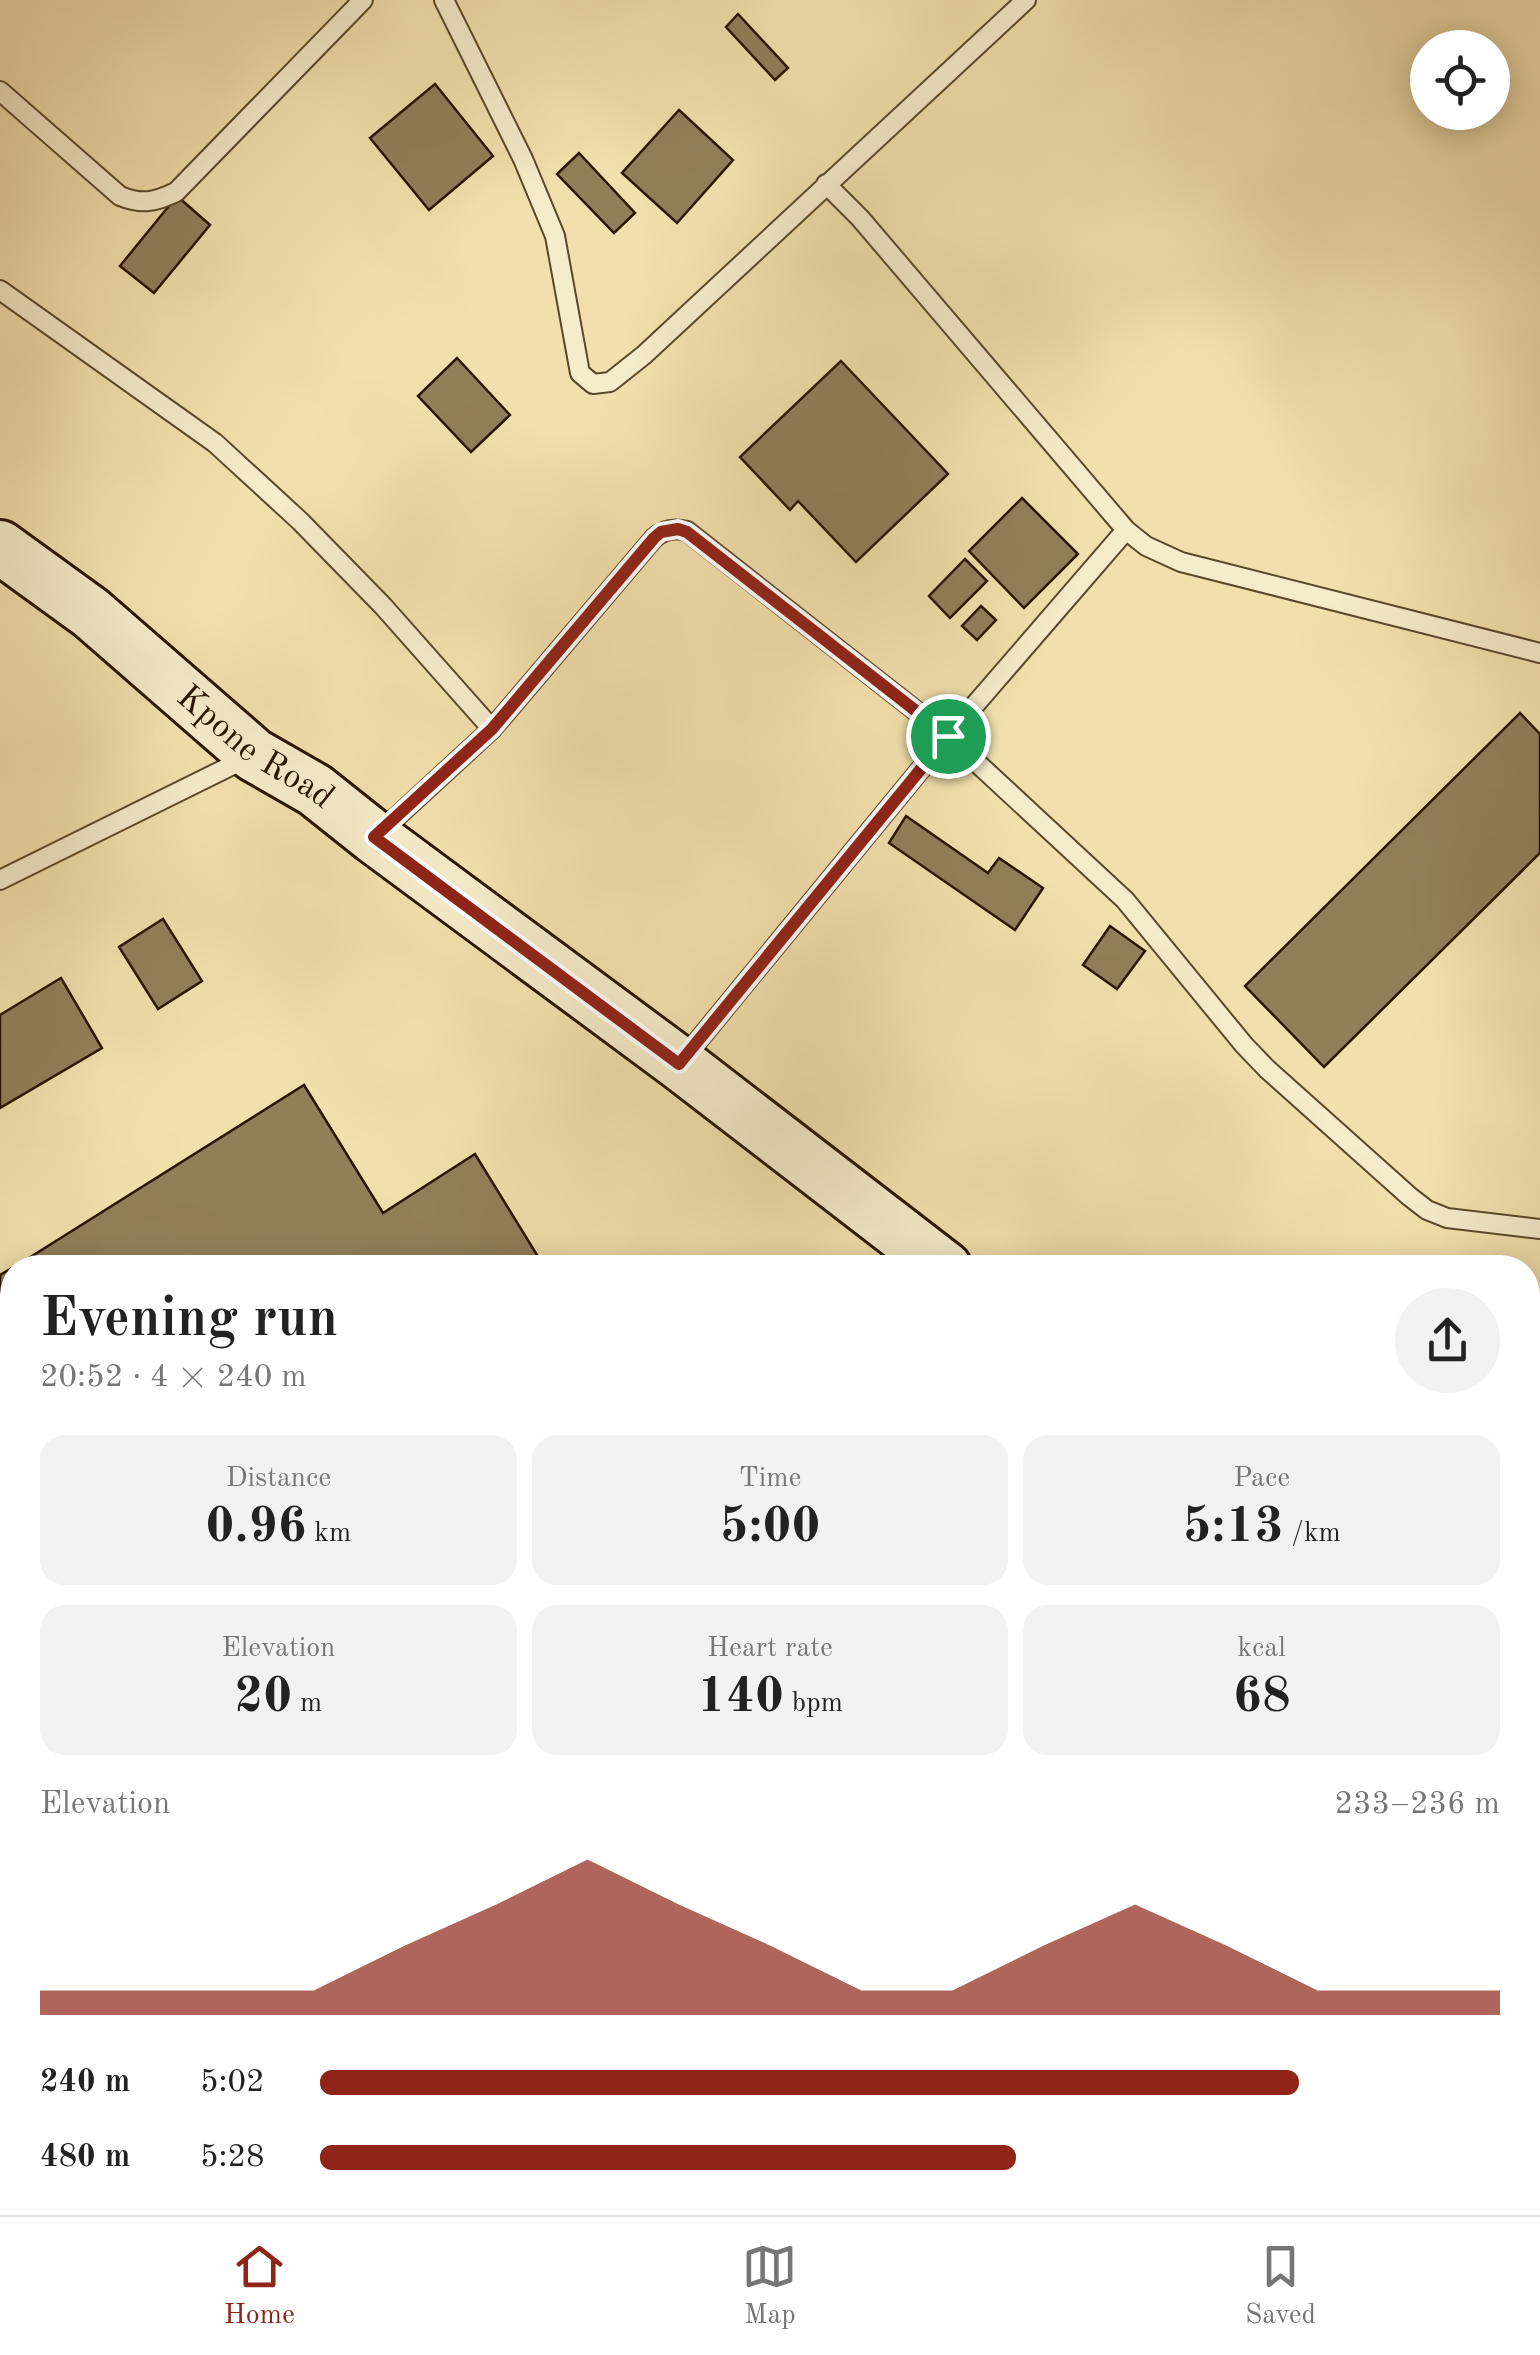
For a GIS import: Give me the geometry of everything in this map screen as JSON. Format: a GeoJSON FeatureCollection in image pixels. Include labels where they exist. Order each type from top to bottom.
{"type":"FeatureCollection","features":[{"type":"Feature","properties":{"kind":"main road","name":"Kpone Road"},"geometry":{"type":"LineString","coordinates":[[0,547],[90,613],[254,755],[315,790],[929,1255]]}},
{"type":"Feature","properties":{"kind":"lane"},"geometry":{"type":"LineString","coordinates":[[0,91],[120,196],[148,203],[176,192],[363,0]]}},
{"type":"Feature","properties":{"kind":"lane"},"geometry":{"type":"LineString","coordinates":[[444,0],[523,158],[555,236],[580,373],[593,384],[610,382],[644,355],[1026,0]]}},
{"type":"Feature","properties":{"kind":"lane"},"geometry":{"type":"LineString","coordinates":[[826,184],[872,232],[1126,530],[1146,546],[1181,562],[1540,653]]}},
{"type":"Feature","properties":{"kind":"lane"},"geometry":{"type":"LineString","coordinates":[[0,290],[215,443],[300,521],[369,592],[492,729]]}},
{"type":"Feature","properties":{"kind":"lane"},"geometry":{"type":"LineString","coordinates":[[679,1064],[948,736],[1126,530]]}},
{"type":"Feature","properties":{"kind":"lane"},"geometry":{"type":"LineString","coordinates":[[374,837],[492,729],[654,538],[661,532],[687,532],[948,736],[1125,900],[1268,1070],[1409,1196],[1427,1210],[1447,1218],[1540,1229]]}},
{"type":"Feature","properties":{"kind":"lane"},"geometry":{"type":"LineString","coordinates":[[0,880],[254,755]]}},
{"type":"Feature","properties":{"kind":"building"},"geometry":{"type":"Polygon","coordinates":[[[738,14],[788,68],[775,80],[726,27],[738,14]]]}},
{"type":"Feature","properties":{"kind":"building"},"geometry":{"type":"Polygon","coordinates":[[[435,84],[493,156],[429,210],[370,138],[435,84]]]}},
{"type":"Feature","properties":{"kind":"building"},"geometry":{"type":"Polygon","coordinates":[[[679,110],[733,160],[677,223],[622,173],[679,110]]]}},
{"type":"Feature","properties":{"kind":"building"},"geometry":{"type":"Polygon","coordinates":[[[579,153],[635,213],[614,233],[557,174],[579,153]]]}},
{"type":"Feature","properties":{"kind":"building"},"geometry":{"type":"Polygon","coordinates":[[[177,196],[210,225],[154,293],[120,266],[177,196]]]}},
{"type":"Feature","properties":{"kind":"building"},"geometry":{"type":"Polygon","coordinates":[[[457,358],[510,415],[471,452],[418,396],[457,358]]]}},
{"type":"Feature","properties":{"kind":"building"},"geometry":{"type":"Polygon","coordinates":[[[841,361],[948,474],[856,562],[798,501],[790,510],[740,457],[841,361]]]}},
{"type":"Feature","properties":{"kind":"building"},"geometry":{"type":"Polygon","coordinates":[[[1022,498],[1078,554],[1024,608],[969,551],[1022,498]]]}},
{"type":"Feature","properties":{"kind":"building"},"geometry":{"type":"Polygon","coordinates":[[[965,559],[987,581],[950,618],[929,596],[965,559]]]}},
{"type":"Feature","properties":{"kind":"building"},"geometry":{"type":"Polygon","coordinates":[[[981,606],[996,620],[977,640],[962,626],[981,606]]]}},
{"type":"Feature","properties":{"kind":"building"},"geometry":{"type":"Polygon","coordinates":[[[1520,713],[1540,734],[1540,853],[1324,1067],[1245,986],[1520,713]]]}},
{"type":"Feature","properties":{"kind":"building"},"geometry":{"type":"Polygon","coordinates":[[[906,816],[988,873],[999,858],[1043,888],[1015,930],[889,843],[906,816]]]}},
{"type":"Feature","properties":{"kind":"building"},"geometry":{"type":"Polygon","coordinates":[[[163,919],[202,981],[158,1009],[119,947],[163,919]]]}},
{"type":"Feature","properties":{"kind":"building"},"geometry":{"type":"Polygon","coordinates":[[[1110,926],[1145,951],[1117,989],[1083,965],[1110,926]]]}},
{"type":"Feature","properties":{"kind":"building"},"geometry":{"type":"Polygon","coordinates":[[[61,978],[102,1048],[0,1108],[0,1015],[61,978]]]}},
{"type":"Feature","properties":{"kind":"building"},"geometry":{"type":"Polygon","coordinates":[[[304,1085],[383,1213],[475,1154],[537,1255],[34,1255],[304,1085]]]}},
{"type":"Feature","properties":{"kind":"route"},"geometry":{"type":"LineString","coordinates":[[668,530],[687,532],[948,736],[679,1064],[374,837],[492,729],[654,538],[668,530]]}}]}
